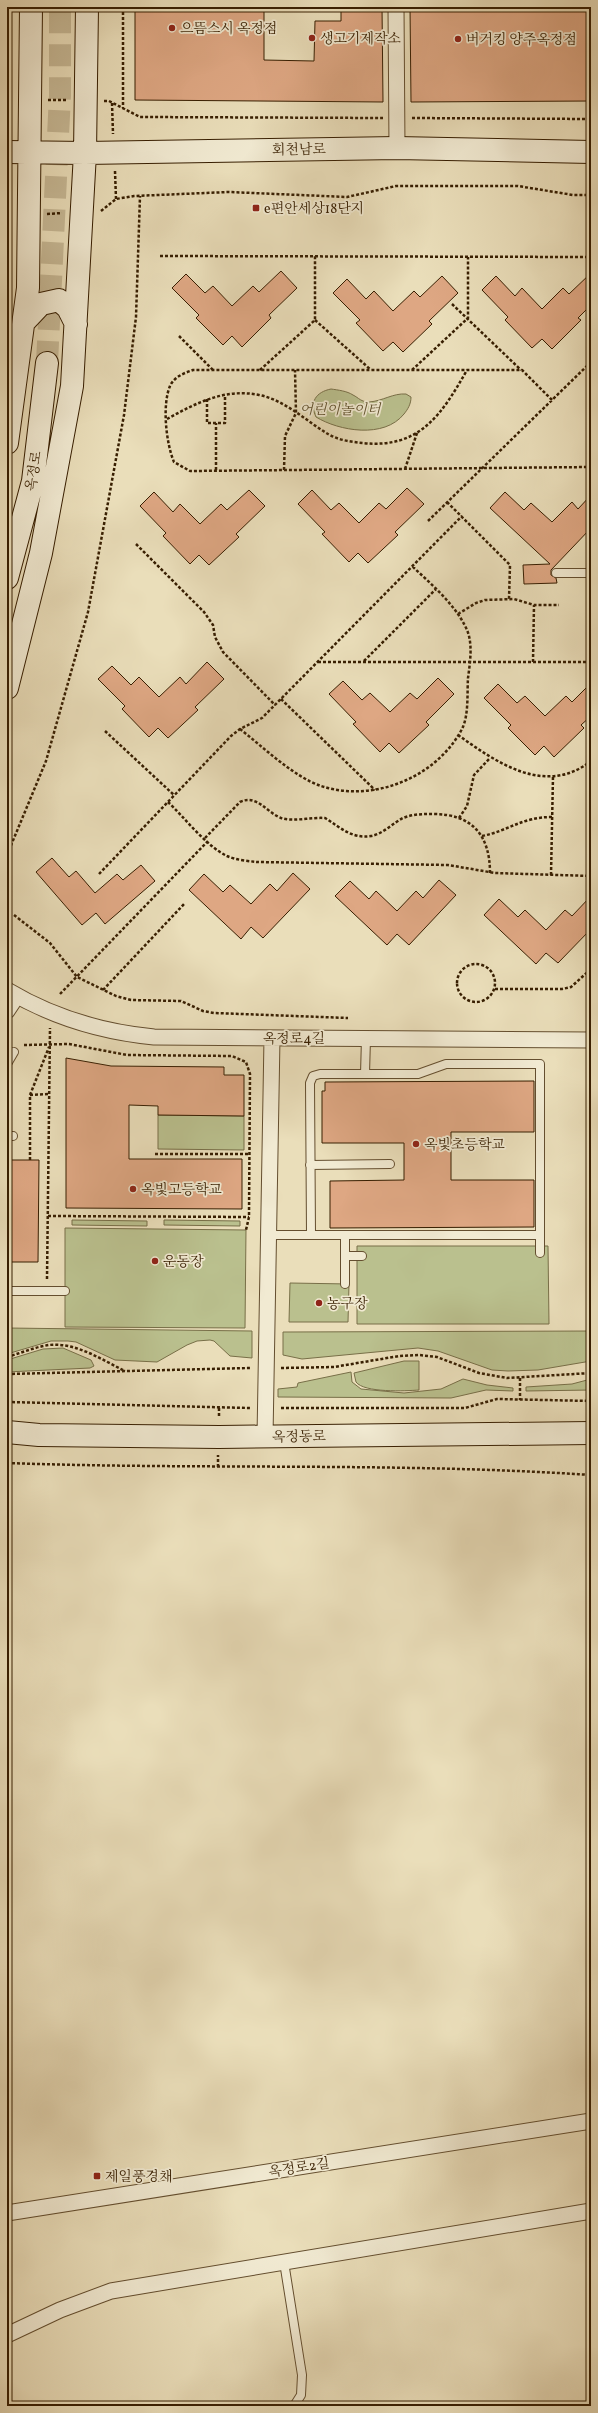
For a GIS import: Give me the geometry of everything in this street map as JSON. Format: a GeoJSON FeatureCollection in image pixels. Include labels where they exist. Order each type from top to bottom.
{"type":"FeatureCollection","features":[{"type":"Feature","properties":{"kind":"main road"},"geometry":{"type":"LineString","coordinates":[[7,443],[28,288],[31,7]]}},
{"type":"Feature","properties":{"kind":"main road"},"geometry":{"type":"LineString","coordinates":[[7,688],[41,553],[72,386],[85,153],[87,7]]}},
{"type":"Feature","properties":{"kind":"main road","name":"회천남로"},"geometry":{"type":"LineString","coordinates":[[7,152],[85,153],[397,148],[591,152]]}},
{"type":"Feature","properties":{"kind":"main road"},"geometry":{"type":"LineString","coordinates":[[24,322],[41,304],[59,300],[68,308],[76,324]]}},
{"type":"Feature","properties":{"kind":"main road","name":"옥정로"},"geometry":{"type":"LineString","coordinates":[[7,578],[33,481],[47,363]]}},
{"type":"Feature","properties":{"kind":"main road","name":"옥정동로"},"geometry":{"type":"LineString","coordinates":[[7,1432],[40,1435],[265,1436],[591,1433]]}},
{"type":"Feature","properties":{"kind":"street"},"geometry":{"type":"LineString","coordinates":[[396,7],[397,148]]}},
{"type":"Feature","properties":{"kind":"street"},"geometry":{"type":"LineString","coordinates":[[7,1011],[12,993]]}},
{"type":"Feature","properties":{"kind":"street","name":"옥정로4길"},"geometry":{"type":"LineString","coordinates":[[12,993],[89,1027],[127,1035],[154,1037],[591,1040]]}},
{"type":"Feature","properties":{"kind":"street"},"geometry":{"type":"LineString","coordinates":[[265,1436],[268,1368],[272,1038]]}},
{"type":"Feature","properties":{"kind":"street","name":"옥정로2길"},"geometry":{"type":"LineString","coordinates":[[7,2213],[591,2121]]}},
{"type":"Feature","properties":{"kind":"street"},"geometry":{"type":"LineString","coordinates":[[7,2335],[60,2310],[111,2291],[591,2211]]}},
{"type":"Feature","properties":{"kind":"lane"},"geometry":{"type":"LineString","coordinates":[[556,573],[591,573]]}},
{"type":"Feature","properties":{"kind":"lane"},"geometry":{"type":"LineString","coordinates":[[365,1074],[366,1038]]}},
{"type":"Feature","properties":{"kind":"lane"},"geometry":{"type":"LineString","coordinates":[[7,1064],[14,1052]]}},
{"type":"Feature","properties":{"kind":"lane"},"geometry":{"type":"LineString","coordinates":[[311,1236],[310,1080],[320,1074],[418,1074],[446,1064],[540,1064],[540,1253]]}},
{"type":"Feature","properties":{"kind":"lane"},"geometry":{"type":"LineString","coordinates":[[310,1165],[390,1164]]}},
{"type":"Feature","properties":{"kind":"lane"},"geometry":{"type":"LineString","coordinates":[[270,1236],[540,1235]]}},
{"type":"Feature","properties":{"kind":"lane"},"geometry":{"type":"LineString","coordinates":[[345,1236],[345,1284]]}},
{"type":"Feature","properties":{"kind":"lane"},"geometry":{"type":"LineString","coordinates":[[345,1256],[362,1256]]}},
{"type":"Feature","properties":{"kind":"lane"},"geometry":{"type":"LineString","coordinates":[[7,1291],[65,1291]]}},
{"type":"Feature","properties":{"kind":"lane"},"geometry":{"type":"LineString","coordinates":[[284,2262],[302,2375],[301,2395],[294,2406]]}},
{"type":"Feature","properties":{"kind":"path"},"geometry":{"type":"LineString","coordinates":[[122,7],[124,108]]}},
{"type":"Feature","properties":{"kind":"path"},"geometry":{"type":"LineString","coordinates":[[30,100],[109,100],[140,117],[591,119]]}},
{"type":"Feature","properties":{"kind":"path"},"geometry":{"type":"LineString","coordinates":[[29,214],[103,211],[116,199],[140,196],[229,192],[347,197],[396,186],[518,186],[573,195],[591,195]]}},
{"type":"Feature","properties":{"kind":"path"},"geometry":{"type":"LineString","coordinates":[[7,855],[46,761],[88,612],[124,415],[136,317],[140,196]]}},
{"type":"Feature","properties":{"kind":"path"},"geometry":{"type":"LineString","coordinates":[[160,256],[591,257]]}},
{"type":"Feature","properties":{"kind":"path"},"geometry":{"type":"LineString","coordinates":[[260,370],[315,320],[315,256]]}},
{"type":"Feature","properties":{"kind":"path"},"geometry":{"type":"LineString","coordinates":[[411,370],[468,318],[468,257]]}},
{"type":"Feature","properties":{"kind":"path"},"geometry":{"type":"LineString","coordinates":[[452,304],[552,400]]}},
{"type":"Feature","properties":{"kind":"path"},"geometry":{"type":"LineString","coordinates":[[315,320],[372,370]]}},
{"type":"Feature","properties":{"kind":"path"},"geometry":{"type":"LineString","coordinates":[[179,336],[214,370]]}},
{"type":"Feature","properties":{"kind":"path"},"geometry":{"type":"LineString","coordinates":[[428,521],[591,362]]}},
{"type":"Feature","properties":{"kind":"path"},"geometry":{"type":"LineString","coordinates":[[522,370],[193,370],[185,372],[171,384],[168,395],[167,439],[174,462],[190,471],[591,467]]}},
{"type":"Feature","properties":{"kind":"path"},"geometry":{"type":"LineString","coordinates":[[284,470],[285,436],[296,413],[296,370]]}},
{"type":"Feature","properties":{"kind":"path"},"geometry":{"type":"LineString","coordinates":[[167,419],[198,402],[207,399],[225,395],[259,395],[280,403],[329,435],[351,442],[371,444],[390,442],[417,433],[429,425],[447,405],[467,370]]}},
{"type":"Feature","properties":{"kind":"path"},"geometry":{"type":"LineString","coordinates":[[207,399],[207,423],[225,423],[225,395]]}},
{"type":"Feature","properties":{"kind":"path"},"geometry":{"type":"LineString","coordinates":[[216,423],[216,470]]}},
{"type":"Feature","properties":{"kind":"path"},"geometry":{"type":"LineString","coordinates":[[405,469],[417,433]]}},
{"type":"Feature","properties":{"kind":"path"},"geometry":{"type":"LineString","coordinates":[[447,502],[510,565],[509,599]]}},
{"type":"Feature","properties":{"kind":"path"},"geometry":{"type":"LineString","coordinates":[[99,874],[174,795],[240,729],[262,718],[462,516]]}},
{"type":"Feature","properties":{"kind":"path"},"geometry":{"type":"LineString","coordinates":[[136,544],[204,612],[213,625],[215,637],[223,652],[275,705]]}},
{"type":"Feature","properties":{"kind":"path"},"geometry":{"type":"LineString","coordinates":[[240,729],[303,777],[321,786],[346,791],[375,790],[406,781],[432,764],[458,735],[462,728],[470,662],[468,631],[458,614],[436,589],[412,566]]}},
{"type":"Feature","properties":{"kind":"path"},"geometry":{"type":"LineString","coordinates":[[364,662],[436,589]]}},
{"type":"Feature","properties":{"kind":"path"},"geometry":{"type":"LineString","coordinates":[[458,614],[476,602],[509,599],[534,605],[559,605]]}},
{"type":"Feature","properties":{"kind":"path"},"geometry":{"type":"LineString","coordinates":[[533,662],[534,605]]}},
{"type":"Feature","properties":{"kind":"path"},"geometry":{"type":"LineString","coordinates":[[318,662],[591,662]]}},
{"type":"Feature","properties":{"kind":"path"},"geometry":{"type":"LineString","coordinates":[[281,698],[375,790]]}},
{"type":"Feature","properties":{"kind":"path"},"geometry":{"type":"LineString","coordinates":[[105,731],[174,795]]}},
{"type":"Feature","properties":{"kind":"path"},"geometry":{"type":"LineString","coordinates":[[458,735],[490,758],[520,772],[543,776],[562,775],[591,761]]}},
{"type":"Feature","properties":{"kind":"path"},"geometry":{"type":"LineString","coordinates":[[459,818],[467,806],[474,775],[490,758]]}},
{"type":"Feature","properties":{"kind":"path"},"geometry":{"type":"LineString","coordinates":[[551,875],[553,775]]}},
{"type":"Feature","properties":{"kind":"path"},"geometry":{"type":"LineString","coordinates":[[60,994],[207,839],[240,802],[246,799],[254,800],[279,817],[288,820],[325,818],[342,831],[362,836],[372,836],[404,818],[420,814],[441,814],[459,818],[476,828],[482,836],[488,847],[490,873]]}},
{"type":"Feature","properties":{"kind":"path"},"geometry":{"type":"LineString","coordinates":[[168,802],[207,839],[228,856],[258,862],[448,865],[490,873],[591,876]]}},
{"type":"Feature","properties":{"kind":"path"},"geometry":{"type":"LineString","coordinates":[[482,836],[497,833],[526,820],[552,817]]}},
{"type":"Feature","properties":{"kind":"path"},"geometry":{"type":"LineString","coordinates":[[103,990],[185,903]]}},
{"type":"Feature","properties":{"kind":"path"},"geometry":{"type":"LineString","coordinates":[[14,915],[50,944],[77,977],[116,996],[131,1000],[181,1001],[202,1011],[214,1013],[348,1018]]}},
{"type":"Feature","properties":{"kind":"path"},"geometry":{"type":"LineString","coordinates":[[478,964],[489,969],[493,974],[495,988],[486,1000],[473,1002],[467,1000],[458,990],[458,978],[466,967],[478,964]]}},
{"type":"Feature","properties":{"kind":"path"},"geometry":{"type":"LineString","coordinates":[[495,988],[562,989],[571,987],[591,969]]}},
{"type":"Feature","properties":{"kind":"path"},"geometry":{"type":"LineString","coordinates":[[47,1291],[50,1020]]}},
{"type":"Feature","properties":{"kind":"path"},"geometry":{"type":"LineString","coordinates":[[14,1052],[24,1044],[76,1045],[119,1054],[240,1058],[246,1062],[250,1074],[249,1217],[246,1230]]}},
{"type":"Feature","properties":{"kind":"path"},"geometry":{"type":"LineString","coordinates":[[30,1160],[30,1095],[50,1044]]}},
{"type":"Feature","properties":{"kind":"path"},"geometry":{"type":"LineString","coordinates":[[30,1095],[50,1094]]}},
{"type":"Feature","properties":{"kind":"path"},"geometry":{"type":"LineString","coordinates":[[155,1154],[249,1154]]}},
{"type":"Feature","properties":{"kind":"path"},"geometry":{"type":"LineString","coordinates":[[48,1216],[249,1217]]}},
{"type":"Feature","properties":{"kind":"path"},"geometry":{"type":"LineString","coordinates":[[7,1357],[48,1345],[60,1344],[84,1351],[126,1371]]}},
{"type":"Feature","properties":{"kind":"path"},"geometry":{"type":"LineString","coordinates":[[7,1374],[334,1367],[399,1356],[418,1355],[437,1357],[494,1376],[520,1378],[591,1373]]}},
{"type":"Feature","properties":{"kind":"path"},"geometry":{"type":"LineString","coordinates":[[520,1378],[520,1400]]}},
{"type":"Feature","properties":{"kind":"path"},"geometry":{"type":"LineString","coordinates":[[7,1402],[267,1408],[464,1408],[497,1399],[591,1401]]}},
{"type":"Feature","properties":{"kind":"path"},"geometry":{"type":"LineString","coordinates":[[7,1463],[107,1466],[456,1469],[591,1475]]}},
{"type":"Feature","properties":{"kind":"green space","name":"어린이놀이터"},"geometry":{"type":"Polygon","coordinates":[[[331,389],[348,393],[366,402],[401,394],[406,394],[411,397],[411,400],[404,414],[395,422],[385,427],[373,430],[349,429],[326,422],[316,417],[313,407],[315,398],[326,390],[331,389]]]}},
{"type":"Feature","properties":{"kind":"green space"},"geometry":{"type":"Polygon","coordinates":[[[158,1115],[244,1116],[244,1150],[158,1149],[158,1115]]]}},
{"type":"Feature","properties":{"kind":"green space"},"geometry":{"type":"Polygon","coordinates":[[[72,1220],[147,1221],[147,1226],[72,1225],[72,1220]]]}},
{"type":"Feature","properties":{"kind":"green space"},"geometry":{"type":"Polygon","coordinates":[[[164,1220],[240,1221],[240,1226],[164,1225],[164,1220]]]}},
{"type":"Feature","properties":{"kind":"green space","name":"운동장"},"geometry":{"type":"Polygon","coordinates":[[[65,1228],[246,1230],[245,1328],[65,1327],[65,1228]]]}},
{"type":"Feature","properties":{"kind":"green space"},"geometry":{"type":"Polygon","coordinates":[[[357,1246],[548,1246],[549,1324],[357,1324],[357,1246]]]}},
{"type":"Feature","properties":{"kind":"green space","name":"농구장"},"geometry":{"type":"Polygon","coordinates":[[[290,1283],[349,1284],[348,1322],[289,1322],[290,1283]]]}},
{"type":"Feature","properties":{"kind":"green space"},"geometry":{"type":"Polygon","coordinates":[[[7,1328],[252,1331],[252,1358],[230,1356],[214,1341],[210,1340],[197,1341],[187,1345],[157,1362],[115,1360],[76,1342],[68,1341],[51,1341],[7,1354],[7,1328]]]}},
{"type":"Feature","properties":{"kind":"green space"},"geometry":{"type":"Polygon","coordinates":[[[591,1331],[591,1361],[538,1370],[492,1370],[438,1351],[418,1348],[302,1359],[283,1355],[283,1332],[591,1331]]]}},
{"type":"Feature","properties":{"kind":"green space"},"geometry":{"type":"Polygon","coordinates":[[[63,1348],[91,1360],[94,1366],[90,1368],[7,1372],[7,1360],[43,1349],[63,1348]]]}},
{"type":"Feature","properties":{"kind":"green space"},"geometry":{"type":"Polygon","coordinates":[[[404,1361],[419,1361],[419,1390],[376,1390],[360,1386],[356,1382],[354,1373],[404,1361]]]}},
{"type":"Feature","properties":{"kind":"green space"},"geometry":{"type":"Polygon","coordinates":[[[351,1372],[352,1382],[361,1389],[404,1393],[441,1389],[463,1379],[487,1385],[513,1388],[513,1391],[486,1390],[451,1398],[278,1397],[278,1389],[297,1387],[298,1383],[351,1372]]]}},
{"type":"Feature","properties":{"kind":"green space"},"geometry":{"type":"Polygon","coordinates":[[[591,1379],[591,1390],[526,1391],[526,1387],[572,1384],[591,1379]]]}},
{"type":"Feature","properties":{"kind":"building"},"geometry":{"type":"Polygon","coordinates":[[[135,7],[264,7],[264,60],[314,61],[315,21],[341,21],[341,7],[382,7],[383,102],[135,100],[135,7]]]}},
{"type":"Feature","properties":{"kind":"building"},"geometry":{"type":"Polygon","coordinates":[[[410,7],[591,7],[591,101],[411,102],[410,7]]]}},
{"type":"Feature","properties":{"kind":"building"},"geometry":{"type":"Polygon","coordinates":[[[281,271],[297,288],[269,315],[271,318],[242,347],[232,336],[223,345],[196,318],[199,315],[172,288],[186,274],[205,293],[213,286],[232,306],[253,286],[259,292],[281,271]]]}},
{"type":"Feature","properties":{"kind":"building"},"geometry":{"type":"Polygon","coordinates":[[[591,273],[591,305],[578,318],[581,320],[552,349],[542,339],[532,348],[505,320],[508,317],[482,290],[496,276],[515,296],[522,288],[542,309],[563,288],[569,294],[591,273]]]}},
{"type":"Feature","properties":{"kind":"building"},"geometry":{"type":"Polygon","coordinates":[[[442,276],[458,293],[429,321],[432,324],[403,352],[393,342],[383,351],[356,323],[360,320],[333,293],[347,279],[366,299],[374,291],[393,311],[414,291],[420,297],[442,276]]]}},
{"type":"Feature","properties":{"kind":"building"},"geometry":{"type":"Polygon","coordinates":[[[407,488],[424,504],[395,532],[398,535],[368,563],[358,553],[349,562],[322,534],[325,532],[298,504],[312,490],[331,510],[339,503],[359,523],[379,503],[386,509],[407,488]]]}},
{"type":"Feature","properties":{"kind":"building"},"geometry":{"type":"Polygon","coordinates":[[[249,490],[265,506],[236,534],[239,537],[209,565],[199,555],[190,564],[163,536],[166,533],[140,506],[154,492],[173,512],[180,504],[200,524],[221,504],[227,510],[249,490]]]}},
{"type":"Feature","properties":{"kind":"building"},"geometry":{"type":"Polygon","coordinates":[[[505,492],[524,510],[531,503],[552,522],[572,502],[578,509],[591,495],[591,528],[551,570],[551,575],[556,578],[557,583],[524,584],[523,565],[550,564],[490,508],[505,492]]]}},
{"type":"Feature","properties":{"kind":"building"},"geometry":{"type":"Polygon","coordinates":[[[207,662],[224,679],[195,707],[198,710],[168,738],[158,728],[149,737],[122,709],[125,706],[98,679],[112,666],[131,685],[139,677],[159,697],[180,677],[186,684],[207,662]]]}},
{"type":"Feature","properties":{"kind":"building"},"geometry":{"type":"Polygon","coordinates":[[[438,678],[454,694],[426,722],[429,725],[399,753],[389,743],[380,752],[353,724],[356,722],[329,694],[343,681],[362,700],[370,693],[390,712],[410,693],[417,699],[438,678]]]}},
{"type":"Feature","properties":{"kind":"building"},"geometry":{"type":"Polygon","coordinates":[[[591,683],[591,716],[581,725],[584,728],[554,757],[544,746],[535,755],[508,728],[511,725],[484,698],[498,684],[517,703],[525,696],[545,716],[566,696],[572,702],[591,683]]]}},
{"type":"Feature","properties":{"kind":"building"},"geometry":{"type":"Polygon","coordinates":[[[52,858],[69,877],[76,871],[95,893],[117,874],[123,880],[141,865],[155,881],[105,924],[96,913],[82,925],[36,872],[52,858]]]}},
{"type":"Feature","properties":{"kind":"building"},"geometry":{"type":"Polygon","coordinates":[[[293,873],[310,889],[263,938],[251,927],[241,939],[189,890],[204,874],[223,892],[230,885],[251,904],[270,884],[277,891],[293,873]]]}},
{"type":"Feature","properties":{"kind":"building"},"geometry":{"type":"Polygon","coordinates":[[[439,880],[456,895],[409,945],[397,934],[387,945],[335,896],[350,881],[369,899],[376,891],[397,911],[416,891],[423,898],[439,880]]]}},
{"type":"Feature","properties":{"kind":"building"},"geometry":{"type":"Polygon","coordinates":[[[591,896],[591,929],[558,963],[546,953],[536,964],[484,915],[499,899],[518,917],[525,910],[546,930],[565,910],[572,916],[591,896]]]}},
{"type":"Feature","properties":{"kind":"building"},"geometry":{"type":"Polygon","coordinates":[[[66,1058],[111,1066],[224,1067],[224,1075],[244,1075],[244,1116],[158,1115],[158,1106],[129,1105],[129,1159],[242,1159],[242,1209],[66,1208],[66,1058]]]}},
{"type":"Feature","properties":{"kind":"building","name":"옥빛초등학교"},"geometry":{"type":"Polygon","coordinates":[[[534,1081],[534,1132],[451,1132],[451,1180],[534,1180],[534,1227],[330,1228],[330,1181],[404,1180],[404,1143],[322,1143],[322,1091],[325,1091],[325,1082],[534,1081]]]}},
{"type":"Feature","properties":{"kind":"building"},"geometry":{"type":"Polygon","coordinates":[[[7,1160],[39,1160],[38,1262],[7,1262],[7,1160]]]}},
{"type":"Feature","properties":{"kind":"tunnel"},"geometry":{"type":"LineString","coordinates":[[47,363],[60,95],[60,7]]}},
{"type":"Feature","properties":{"kind":"place","name":"으뜸스시 옥정점"},"geometry":{"type":"Point","coordinates":[172,28]}},
{"type":"Feature","properties":{"kind":"place","name":"생고기제작소"},"geometry":{"type":"Point","coordinates":[312,38]}},
{"type":"Feature","properties":{"kind":"place","name":"버거킹 양주옥정점"},"geometry":{"type":"Point","coordinates":[458,39]}},
{"type":"Feature","properties":{"kind":"place","name":"e편안세상18단지"},"geometry":{"type":"Point","coordinates":[256,208]}},
{"type":"Feature","properties":{"kind":"place","name":"옥빛초등학교"},"geometry":{"type":"Point","coordinates":[416,1144]}},
{"type":"Feature","properties":{"kind":"place","name":"옥빛고등학교"},"geometry":{"type":"Point","coordinates":[133,1189]}},
{"type":"Feature","properties":{"kind":"place","name":"운동장"},"geometry":{"type":"Point","coordinates":[155,1261]}},
{"type":"Feature","properties":{"kind":"place","name":"농구장"},"geometry":{"type":"Point","coordinates":[319,1303]}},
{"type":"Feature","properties":{"kind":"place","name":"제일풍경채"},"geometry":{"type":"Point","coordinates":[97,2176]}}]}
